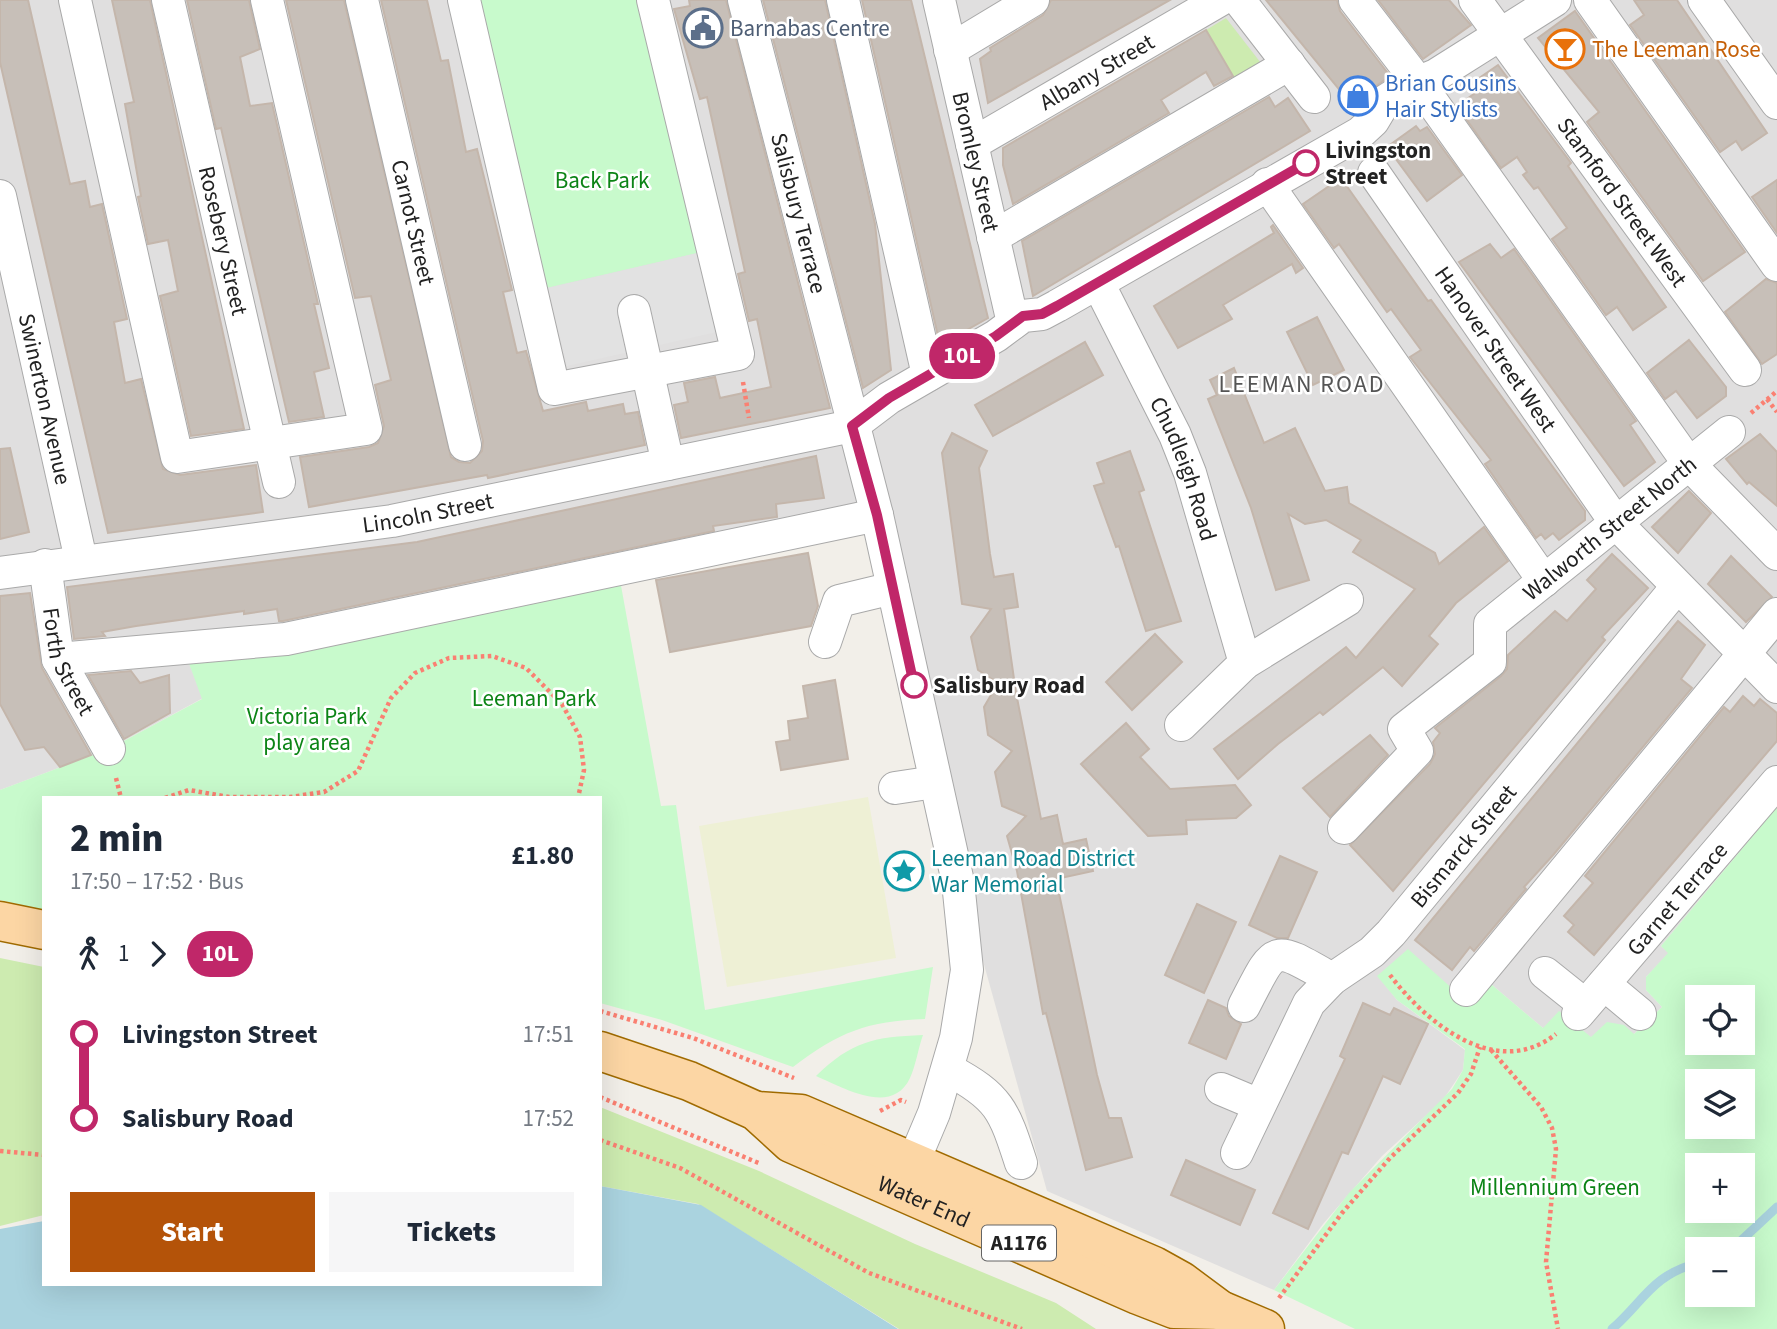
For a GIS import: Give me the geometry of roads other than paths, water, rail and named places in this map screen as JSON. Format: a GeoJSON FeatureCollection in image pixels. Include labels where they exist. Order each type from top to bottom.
{"type":"FeatureCollection","features":[{"type":"Feature","properties":{"kind":"main road"},"geometry":{"type":"LineString","coordinates":[[0,921],[42,930]]}},
{"type":"Feature","properties":{"kind":"main road","name":"Water End"},"geometry":{"type":"LineString","coordinates":[[602,1052],[689,1081],[756,1111],[796,1112],[907,1178],[1154,1266],[1181,1281],[1215,1319],[1271,1315]]}},
{"type":"Feature","properties":{"kind":"street"},"geometry":{"type":"LineString","coordinates":[[75,0],[177,457],[366,429],[267,0]]}},
{"type":"Feature","properties":{"kind":"street","name":"Rosebery Street"},"geometry":{"type":"LineString","coordinates":[[168,0],[279,482]]}},
{"type":"Feature","properties":{"kind":"street","name":"Carnot Street"},"geometry":{"type":"LineString","coordinates":[[362,0],[465,445]]}},
{"type":"Feature","properties":{"kind":"street"},"geometry":{"type":"LineString","coordinates":[[464,0],[554,389],[738,354],[653,0]]}},
{"type":"Feature","properties":{"kind":"street","name":"Salisbury Terrace"},"geometry":{"type":"LineString","coordinates":[[744,0],[852,426]]}},
{"type":"Feature","properties":{"kind":"street"},"geometry":{"type":"LineString","coordinates":[[844,0],[928,375]]}},
{"type":"Feature","properties":{"kind":"street","name":"Bromley Street"},"geometry":{"type":"LineString","coordinates":[[939,0],[1013,323]]}},
{"type":"Feature","properties":{"kind":"street"},"geometry":{"type":"LineString","coordinates":[[950,50],[1033,0]]}},
{"type":"Feature","properties":{"kind":"street","name":"Albany Street"},"geometry":{"type":"LineString","coordinates":[[972,144],[1220,0]]}},
{"type":"Feature","properties":{"kind":"street"},"geometry":{"type":"LineString","coordinates":[[1238,0],[1314,97]]}},
{"type":"Feature","properties":{"kind":"street"},"geometry":{"type":"LineString","coordinates":[[1355,0],[1418,82],[1689,464],[1777,554]]}},
{"type":"Feature","properties":{"kind":"street","name":"Stamford Street West"},"geometry":{"type":"LineString","coordinates":[[1475,0],[1745,370]]}},
{"type":"Feature","properties":{"kind":"street"},"geometry":{"type":"LineString","coordinates":[[907,1178],[949,1070],[967,970],[958,882],[877,515],[852,426],[889,398],[1023,316],[1042,314],[1360,133],[1373,121],[1385,101],[1436,75],[1555,0]]}},
{"type":"Feature","properties":{"kind":"street"},"geometry":{"type":"LineString","coordinates":[[1590,0],[1777,265]]}},
{"type":"Feature","properties":{"kind":"street"},"geometry":{"type":"LineString","coordinates":[[1704,0],[1777,103]]}},
{"type":"Feature","properties":{"kind":"street"},"geometry":{"type":"LineString","coordinates":[[993,237],[1289,64]]}},
{"type":"Feature","properties":{"kind":"street","name":"Hanover Street West"},"geometry":{"type":"LineString","coordinates":[[1374,173],[1616,523],[1777,687]]}},
{"type":"Feature","properties":{"kind":"street"},"geometry":{"type":"LineString","coordinates":[[1267,184],[1544,581]]}},
{"type":"Feature","properties":{"kind":"street","name":"Swinerton Avenue"},"geometry":{"type":"LineString","coordinates":[[0,197],[81,560]]}},
{"type":"Feature","properties":{"kind":"street","name":"Chudleigh Road"},"geometry":{"type":"LineString","coordinates":[[1098,283],[1180,447],[1245,663]]}},
{"type":"Feature","properties":{"kind":"street"},"geometry":{"type":"LineString","coordinates":[[634,311],[668,464]]}},
{"type":"Feature","properties":{"kind":"street","name":"Lincoln Street"},"geometry":{"type":"LineString","coordinates":[[0,573],[81,560],[392,521],[852,426]]}},
{"type":"Feature","properties":{"kind":"street","name":"Walworth Street North"},"geometry":{"type":"LineString","coordinates":[[1344,828],[1417,751],[1404,729],[1490,662],[1490,624],[1729,432]]}},
{"type":"Feature","properties":{"kind":"street"},"geometry":{"type":"LineString","coordinates":[[58,659],[286,639],[877,515]]}},
{"type":"Feature","properties":{"kind":"street","name":"Forth Street"},"geometry":{"type":"LineString","coordinates":[[45,565],[58,659],[109,749]]}},
{"type":"Feature","properties":{"kind":"street","name":"Bismarck Street"},"geometry":{"type":"LineString","coordinates":[[1237,1153],[1310,1003],[1332,979],[1372,952],[1391,933],[1677,587]]}},
{"type":"Feature","properties":{"kind":"street"},"geometry":{"type":"LineString","coordinates":[[825,642],[839,601],[893,588]]}},
{"type":"Feature","properties":{"kind":"street"},"geometry":{"type":"LineString","coordinates":[[1181,725],[1245,663],[1347,600]]}},
{"type":"Feature","properties":{"kind":"street"},"geometry":{"type":"LineString","coordinates":[[1466,989],[1777,614]]}},
{"type":"Feature","properties":{"kind":"street"},"geometry":{"type":"LineString","coordinates":[[895,788],[936,782]]}},
{"type":"Feature","properties":{"kind":"street","name":"Garnet Terrace"},"geometry":{"type":"LineString","coordinates":[[1589,1001],[1777,782]]}},
{"type":"Feature","properties":{"kind":"street"},"geometry":{"type":"LineString","coordinates":[[1244,1006],[1269,958],[1278,953],[1292,956],[1332,979]]}},
{"type":"Feature","properties":{"kind":"street"},"geometry":{"type":"LineString","coordinates":[[1545,973],[1589,1001],[1640,1014]]}},
{"type":"Feature","properties":{"kind":"street"},"geometry":{"type":"LineString","coordinates":[[949,1070],[970,1081],[998,1105],[1005,1116],[1021,1163]]}},
{"type":"Feature","properties":{"kind":"street"},"geometry":{"type":"LineString","coordinates":[[1222,1089],[1259,1105]]}},
{"type":"Feature","properties":{"kind":"water"},"geometry":{"type":"Polygon","coordinates":[[[602,1186],[701,1205],[898,1329],[0,1329],[0,1229],[42,1221],[42,1286],[602,1286],[602,1186]]]}},
{"type":"Feature","properties":{"kind":"waterway"},"geometry":{"type":"LineString","coordinates":[[1745,1237],[1777,1207]]}},
{"type":"Feature","properties":{"kind":"waterway"},"geometry":{"type":"LineString","coordinates":[[1612,1329],[1659,1282],[1685,1267]]}},
{"type":"Feature","properties":{"kind":"place","name":"Barnabas Centre"},"geometry":{"type":"Point","coordinates":[703,28]}},
{"type":"Feature","properties":{"kind":"place","name":"The Leeman Rose"},"geometry":{"type":"Point","coordinates":[1565,49]}},
{"type":"Feature","properties":{"kind":"place","name":"Brian Cousins Hair Stylists"},"geometry":{"type":"Point","coordinates":[1358,96]}},
{"type":"Feature","properties":{"kind":"place","name":"Livingston Street"},"geometry":{"type":"Point","coordinates":[1306,163]}},
{"type":"Feature","properties":{"kind":"place","name":"Salisbury Road"},"geometry":{"type":"Point","coordinates":[914,685]}},
{"type":"Feature","properties":{"kind":"place","name":"Leeman Road District War Memorial"},"geometry":{"type":"Point","coordinates":[904,871]}},
{"type":"Feature","properties":{"kind":"district","name":"LEEMAN ROAD"},"geometry":{"type":"Point","coordinates":[1302,384]}},
{"type":"Feature","properties":{"kind":"park label","name":"Back Park"},"geometry":{"type":"Point","coordinates":[602,180]}},
{"type":"Feature","properties":{"kind":"park label","name":"Leeman Park"},"geometry":{"type":"Point","coordinates":[534,698]}},
{"type":"Feature","properties":{"kind":"park label","name":"Victoria Park play area"},"geometry":{"type":"Point","coordinates":[307,729]}},
{"type":"Feature","properties":{"kind":"park label","name":"Millennium Green"},"geometry":{"type":"Point","coordinates":[1555,1187]}}]}
